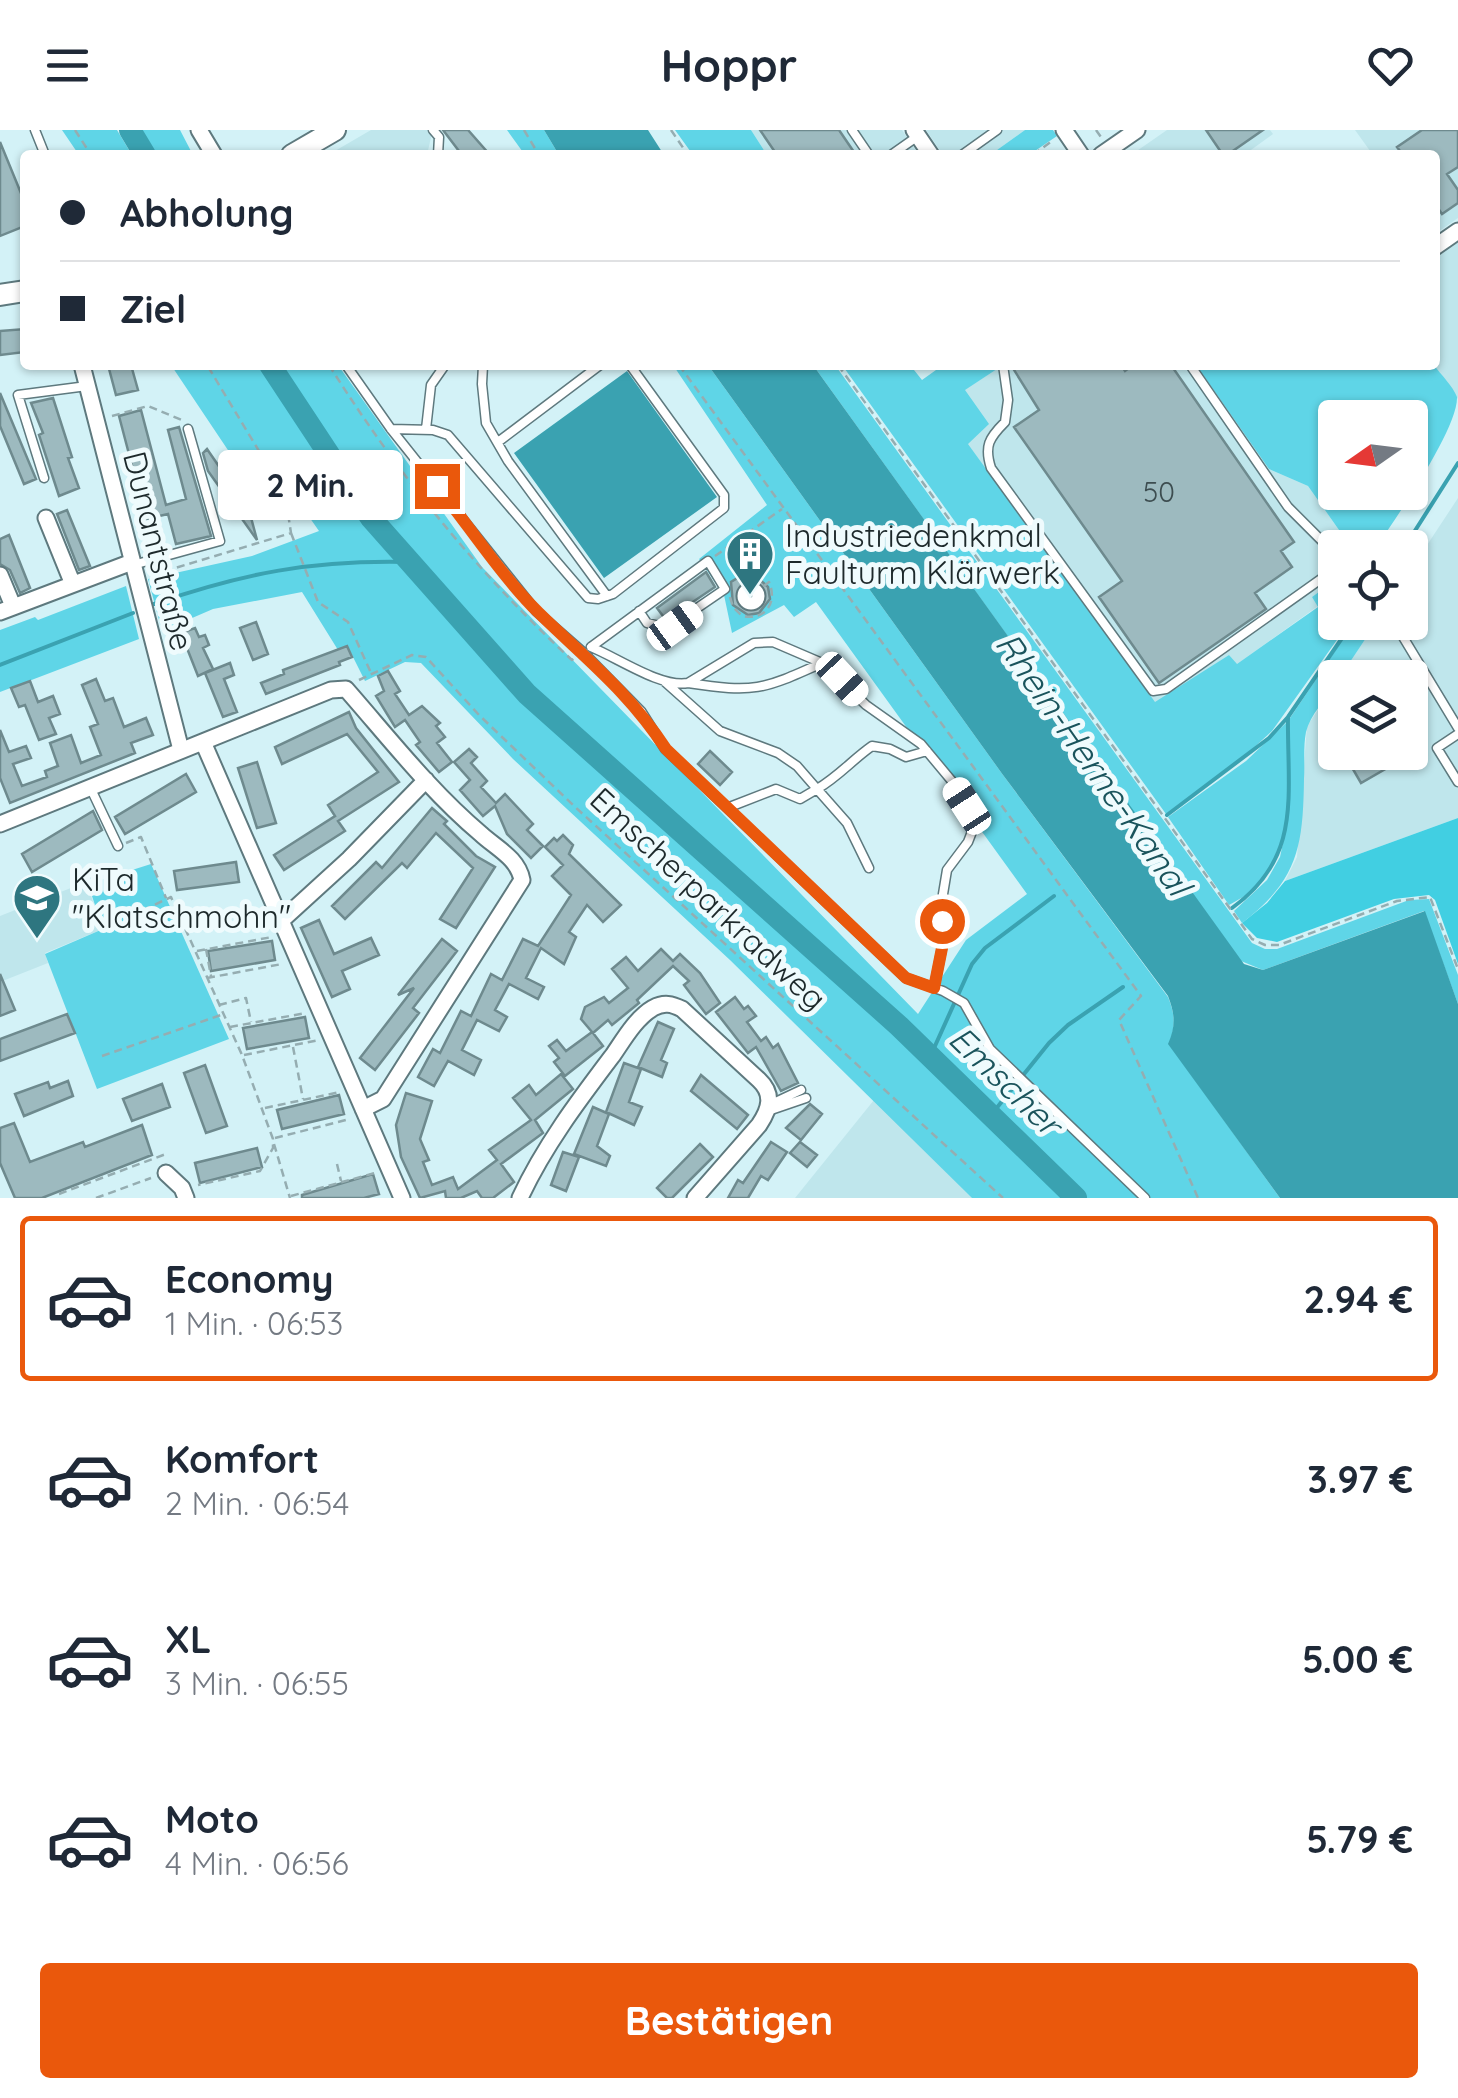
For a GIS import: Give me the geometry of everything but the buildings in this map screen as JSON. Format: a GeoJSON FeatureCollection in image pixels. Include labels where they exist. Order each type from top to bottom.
{"type":"FeatureCollection","features":[{"type":"Feature","properties":{"kind":"main road"},"geometry":{"type":"LineString","coordinates":[[300,150],[334,130]]}},
{"type":"Feature","properties":{"kind":"street"},"geometry":{"type":"LineString","coordinates":[[1108,150],[1137,130]]}},
{"type":"Feature","properties":{"kind":"street","name":"Dunantstraße"},"geometry":{"type":"LineString","coordinates":[[83,370],[180,750]]}},
{"type":"Feature","properties":{"kind":"street"},"geometry":{"type":"LineString","coordinates":[[46,518],[72,582]]}},
{"type":"Feature","properties":{"kind":"street"},"geometry":{"type":"LineString","coordinates":[[0,575],[6,609],[72,582],[134,569]]}},
{"type":"Feature","properties":{"kind":"street"},"geometry":{"type":"LineString","coordinates":[[0,824],[331,690],[346,689],[426,780],[477,832],[512,860],[522,880],[382,1099],[364,1112]]}},
{"type":"Feature","properties":{"kind":"street"},"geometry":{"type":"LineString","coordinates":[[203,742],[402,1198]]}},
{"type":"Feature","properties":{"kind":"street"},"geometry":{"type":"LineString","coordinates":[[284,928],[426,780]]}},
{"type":"Feature","properties":{"kind":"street"},"geometry":{"type":"LineString","coordinates":[[520,1198],[577,1102],[640,1019],[660,1005],[672,1004],[766,1087],[768,1108],[719,1175],[696,1198]]}},
{"type":"Feature","properties":{"kind":"street"},"geometry":{"type":"LineString","coordinates":[[166,1173],[184,1193]]}},
{"type":"Feature","properties":{"kind":"lane"},"geometry":{"type":"LineString","coordinates":[[969,150],[996,130]]}},
{"type":"Feature","properties":{"kind":"lane"},"geometry":{"type":"LineString","coordinates":[[896,150],[916,133]]}},
{"type":"Feature","properties":{"kind":"lane"},"geometry":{"type":"LineString","coordinates":[[350,370],[536,611],[587,650],[641,711],[666,749],[906,978],[938,989],[964,1004],[990,1049],[1145,1198]]}},
{"type":"Feature","properties":{"kind":"lane"},"geometry":{"type":"LineString","coordinates":[[426,429],[431,385],[441,370]]}},
{"type":"Feature","properties":{"kind":"lane"},"geometry":{"type":"LineString","coordinates":[[483,370],[486,424],[508,461],[607,596]]}},
{"type":"Feature","properties":{"kind":"lane"},"geometry":{"type":"LineString","coordinates":[[498,442],[593,370]]}},
{"type":"Feature","properties":{"kind":"lane"},"geometry":{"type":"LineString","coordinates":[[391,428],[426,429],[448,436],[588,598],[607,596],[724,508],[724,495],[634,370]]}},
{"type":"Feature","properties":{"kind":"lane"},"geometry":{"type":"LineString","coordinates":[[1004,370],[1008,400],[1005,422],[990,437],[986,450],[991,468],[1154,690],[1166,690],[1318,581]]}},
{"type":"Feature","properties":{"kind":"lane"},"geometry":{"type":"LineString","coordinates":[[1193,370],[1288,507],[1318,537]]}},
{"type":"Feature","properties":{"kind":"lane"},"geometry":{"type":"LineString","coordinates":[[44,478],[18,396],[87,386]]}},
{"type":"Feature","properties":{"kind":"lane"},"geometry":{"type":"LineString","coordinates":[[134,569],[220,541],[188,428]]}},
{"type":"Feature","properties":{"kind":"lane"},"geometry":{"type":"LineString","coordinates":[[587,650],[638,610],[708,561],[725,589],[668,628],[648,623],[638,610]]}},
{"type":"Feature","properties":{"kind":"lane"},"geometry":{"type":"LineString","coordinates":[[1405,640],[1458,731],[1438,748],[1458,782]]}},
{"type":"Feature","properties":{"kind":"lane"},"geometry":{"type":"LineString","coordinates":[[688,684],[754,643],[773,642],[822,663],[866,705],[927,751],[967,806],[973,830],[946,870],[938,989]]}},
{"type":"Feature","properties":{"kind":"lane"},"geometry":{"type":"LineString","coordinates":[[587,650],[665,682],[740,691],[769,687],[822,663]]}},
{"type":"Feature","properties":{"kind":"lane"},"geometry":{"type":"LineString","coordinates":[[665,682],[720,731],[778,754],[797,766],[847,822],[869,868]]}},
{"type":"Feature","properties":{"kind":"lane"},"geometry":{"type":"LineString","coordinates":[[727,808],[776,788],[800,799],[835,779],[872,746],[906,757],[927,751]]}},
{"type":"Feature","properties":{"kind":"lane"},"geometry":{"type":"LineString","coordinates":[[90,787],[118,846]]}},
{"type":"Feature","properties":{"kind":"lane"},"geometry":{"type":"LineString","coordinates":[[768,1108],[803,1094]]}},
{"type":"Feature","properties":{"kind":"path"},"geometry":{"type":"LineString","coordinates":[[1039,150],[1064,131]]}},
{"type":"Feature","properties":{"kind":"path"},"geometry":{"type":"LineString","coordinates":[[209,370],[285,494],[294,541],[318,602],[348,622],[371,674],[346,689]]}},
{"type":"Feature","properties":{"kind":"path"},"geometry":{"type":"LineString","coordinates":[[332,370],[376,438],[520,613],[572,660],[587,650]]}},
{"type":"Feature","properties":{"kind":"path"},"geometry":{"type":"LineString","coordinates":[[684,370],[1141,996],[1119,1020],[1198,1198]]}},
{"type":"Feature","properties":{"kind":"path"},"geometry":{"type":"LineString","coordinates":[[842,370],[1252,939],[1265,945],[1279,945],[1424,896],[1433,900],[1458,969]]}},
{"type":"Feature","properties":{"kind":"path"},"geometry":{"type":"LineString","coordinates":[[96,420],[148,406],[180,417],[188,428]]}},
{"type":"Feature","properties":{"kind":"path"},"geometry":{"type":"LineString","coordinates":[[708,561],[783,508]]}},
{"type":"Feature","properties":{"kind":"path"},"geometry":{"type":"LineString","coordinates":[[134,569],[292,533]]}},
{"type":"Feature","properties":{"kind":"path"},"geometry":{"type":"LineString","coordinates":[[730,592],[733,606],[742,616],[763,614],[772,603],[769,582],[756,592]]}},
{"type":"Feature","properties":{"kind":"path","name":"Emscherparkradweg"},"geometry":{"type":"LineString","coordinates":[[371,674],[412,655],[426,658],[573,805],[1002,1198]]}},
{"type":"Feature","properties":{"kind":"path"},"geometry":{"type":"LineString","coordinates":[[118,846],[141,837],[167,900]]}},
{"type":"Feature","properties":{"kind":"path"},"geometry":{"type":"LineString","coordinates":[[128,924],[125,919],[156,908],[172,897],[264,1108],[290,1197],[389,1169]]}},
{"type":"Feature","properties":{"kind":"path"},"geometry":{"type":"LineString","coordinates":[[186,930],[210,919]]}},
{"type":"Feature","properties":{"kind":"path"},"geometry":{"type":"LineString","coordinates":[[195,951],[284,928]]}},
{"type":"Feature","properties":{"kind":"path"},"geometry":{"type":"LineString","coordinates":[[206,949],[209,977]]}},
{"type":"Feature","properties":{"kind":"path"},"geometry":{"type":"LineString","coordinates":[[209,977],[298,961]]}},
{"type":"Feature","properties":{"kind":"path"},"geometry":{"type":"LineString","coordinates":[[219,1005],[246,998],[252,1023]]}},
{"type":"Feature","properties":{"kind":"path"},"geometry":{"type":"LineString","coordinates":[[229,1028],[320,1011]]}},
{"type":"Feature","properties":{"kind":"path"},"geometry":{"type":"LineString","coordinates":[[102,1056],[223,1014]]}},
{"type":"Feature","properties":{"kind":"path"},"geometry":{"type":"LineString","coordinates":[[242,1055],[331,1036]]}},
{"type":"Feature","properties":{"kind":"path"},"geometry":{"type":"LineString","coordinates":[[293,1047],[303,1100]]}},
{"type":"Feature","properties":{"kind":"path"},"geometry":{"type":"LineString","coordinates":[[264,1108],[354,1089]]}},
{"type":"Feature","properties":{"kind":"path"},"geometry":{"type":"LineString","coordinates":[[273,1138],[364,1112]]}},
{"type":"Feature","properties":{"kind":"path"},"geometry":{"type":"LineString","coordinates":[[184,1193],[260,1171],[273,1138]]}},
{"type":"Feature","properties":{"kind":"path"},"geometry":{"type":"LineString","coordinates":[[63,1195],[166,1154]]}},
{"type":"Feature","properties":{"kind":"path"},"geometry":{"type":"LineString","coordinates":[[336,1164],[341,1182]]}},
{"type":"Feature","properties":{"kind":"path"},"geometry":{"type":"LineString","coordinates":[[96,1198],[166,1173]]}},
{"type":"Feature","properties":{"kind":"shaded area"},"geometry":{"type":"Polygon","coordinates":[[[62,130],[117,130],[129,150],[76,150],[62,130]]]}},
{"type":"Feature","properties":{"kind":"shaded area"},"geometry":{"type":"Polygon","coordinates":[[[142,130],[180,130],[190,150],[154,150],[142,130]]]}},
{"type":"Feature","properties":{"kind":"shaded area"},"geometry":{"type":"Polygon","coordinates":[[[371,130],[432,133],[428,150],[337,150],[371,130]]]}},
{"type":"Feature","properties":{"kind":"shaded area"},"geometry":{"type":"Polygon","coordinates":[[[507,130],[544,130],[556,150],[521,150],[507,130]]]}},
{"type":"Feature","properties":{"kind":"shaded area"},"geometry":{"type":"Polygon","coordinates":[[[675,130],[751,130],[764,150],[689,150],[675,130]]]}},
{"type":"Feature","properties":{"kind":"shaded area"},"geometry":{"type":"Polygon","coordinates":[[[751,130],[902,130],[916,150],[764,150],[751,130]]]}},
{"type":"Feature","properties":{"kind":"shaded area"},"geometry":{"type":"Polygon","coordinates":[[[926,130],[1025,130],[997,150],[940,150],[926,130]]]}},
{"type":"Feature","properties":{"kind":"shaded area"},"geometry":{"type":"Polygon","coordinates":[[[1025,130],[1053,130],[1057,136],[1036,150],[997,150],[1025,130]]]}},
{"type":"Feature","properties":{"kind":"shaded area"},"geometry":{"type":"Polygon","coordinates":[[[1167,130],[1270,130],[1273,134],[1251,150],[1138,150],[1167,130]]]}},
{"type":"Feature","properties":{"kind":"shaded area"},"geometry":{"type":"Polygon","coordinates":[[[1355,130],[1458,130],[1458,218],[1440,231],[1440,150],[1369,150],[1355,130]]]}},
{"type":"Feature","properties":{"kind":"shaded area"},"geometry":{"type":"Polygon","coordinates":[[[1458,239],[1458,399],[1438,370],[1440,252],[1458,239]]]}},
{"type":"Feature","properties":{"kind":"shaded area"},"geometry":{"type":"Polygon","coordinates":[[[174,370],[342,370],[482,567],[918,1014],[966,940],[1027,894],[816,602],[794,617],[784,605],[732,633],[724,595],[699,559],[767,505],[676,370],[712,370],[1168,997],[1174,1020],[1169,1044],[1280,1198],[972,1198],[730,960],[513,759],[421,663],[405,662],[365,681],[348,647],[338,650],[302,592],[213,609],[162,631],[148,579],[252,556],[319,531],[291,491],[266,507],[174,370]]]}},
{"type":"Feature","properties":{"kind":"shaded area"},"geometry":{"type":"Polygon","coordinates":[[[817,370],[839,370],[1252,943],[1277,949],[1409,900],[1429,899],[1458,975],[1458,1004],[1424,911],[1263,970],[1241,961],[817,370]]]}},
{"type":"Feature","properties":{"kind":"shaded area"},"geometry":{"type":"Polygon","coordinates":[[[846,370],[914,370],[922,380],[936,370],[995,370],[965,390],[989,424],[968,444],[1155,702],[1229,655],[1237,664],[1318,607],[1318,640],[1337,640],[1323,660],[1318,660],[1318,666],[1272,731],[1166,814],[846,370]]]}},
{"type":"Feature","properties":{"kind":"shaded area"},"geometry":{"type":"Polygon","coordinates":[[[995,370],[1200,370],[1269,469],[1308,486],[1318,500],[1318,510],[1325,510],[1339,530],[1318,530],[1318,593],[1312,597],[1318,606],[1236,665],[1229,655],[1155,703],[967,443],[964,390],[995,370]]]}},
{"type":"Feature","properties":{"kind":"shaded area"},"geometry":{"type":"Polygon","coordinates":[[[1200,370],[1438,370],[1457,397],[1455,412],[1428,466],[1428,400],[1318,400],[1318,500],[1308,486],[1269,469],[1200,370]]]}},
{"type":"Feature","properties":{"kind":"shaded area"},"geometry":{"type":"Polygon","coordinates":[[[1458,498],[1458,818],[1285,881],[1297,857],[1307,726],[1318,710],[1318,770],[1428,770],[1428,660],[1351,660],[1365,640],[1428,640],[1428,544],[1458,498]]]}},
{"type":"Feature","properties":{"kind":"shaded area"},"geometry":{"type":"Polygon","coordinates":[[[1325,510],[1401,510],[1387,530],[1339,530],[1325,510]]]}},
{"type":"Feature","properties":{"kind":"shaded area"},"geometry":{"type":"Polygon","coordinates":[[[126,586],[139,639],[0,692],[0,630],[35,617],[38,620],[126,586]]]}},
{"type":"Feature","properties":{"kind":"shaded area"},"geometry":{"type":"Polygon","coordinates":[[[1343,640],[1365,640],[1351,660],[1329,660],[1343,640]]]}},
{"type":"Feature","properties":{"kind":"shaded area"},"geometry":{"type":"Polygon","coordinates":[[[1318,676],[1318,709],[1306,732],[1302,824],[1294,860],[1275,892],[1242,923],[1234,911],[1267,880],[1280,857],[1287,824],[1290,718],[1318,676]]]}},
{"type":"Feature","properties":{"kind":"shaded area"},"geometry":{"type":"Polygon","coordinates":[[[1287,722],[1287,810],[1278,853],[1255,888],[1229,905],[1168,817],[1246,761],[1287,722]]]}},
{"type":"Feature","properties":{"kind":"shaded area"},"geometry":{"type":"Polygon","coordinates":[[[1458,818],[1458,964],[1435,900],[1429,895],[1394,899],[1277,942],[1257,938],[1242,923],[1267,903],[1285,881],[1458,818]]]}},
{"type":"Feature","properties":{"kind":"shaded area"},"geometry":{"type":"Polygon","coordinates":[[[151,864],[229,1039],[97,1089],[45,954],[103,929],[88,884],[151,864]]]}},
{"type":"Feature","properties":{"kind":"shaded area","name":"KiTa \"Klatschmohn\""},"geometry":{"type":"Polygon","coordinates":[[[86,882],[103,929],[45,953],[48,963],[0,982],[0,916],[86,882]]]}},
{"type":"Feature","properties":{"kind":"shaded area"},"geometry":{"type":"Polygon","coordinates":[[[874,1100],[972,1198],[795,1198],[874,1100]]]}},
{"type":"Feature","properties":{"kind":"water"},"geometry":{"type":"Polygon","coordinates":[[[544,130],[648,130],[661,150],[556,150],[544,130]]]}},
{"type":"Feature","properties":{"kind":"water","name":"Rhein-Herne-Kanal"},"geometry":{"type":"Polygon","coordinates":[[[712,370],[817,370],[1244,964],[1263,970],[1425,911],[1458,1004],[1458,1198],[1280,1198],[1168,1044],[1174,1020],[1168,996],[1003,775],[712,370]]]}},
{"type":"Feature","properties":{"kind":"water"},"geometry":{"type":"Polygon","coordinates":[[[627,371],[717,497],[604,578],[514,453],[627,371]]]}},
{"type":"Feature","properties":{"kind":"waterway","name":"Emscher"},"geometry":{"type":"LineString","coordinates":[[130,130],[142,150]]}},
{"type":"Feature","properties":{"kind":"waterway","name":"Emscher"},"geometry":{"type":"LineString","coordinates":[[273,370],[371,518],[527,694],[899,1026],[1076,1198]]}},
{"type":"Feature","properties":{"kind":"waterway"},"geometry":{"type":"LineString","coordinates":[[1415,530],[1458,463]]}},
{"type":"Feature","properties":{"kind":"waterway"},"geometry":{"type":"LineString","coordinates":[[154,604],[218,584],[309,566],[407,562]]}},
{"type":"Feature","properties":{"kind":"waterway"},"geometry":{"type":"LineString","coordinates":[[0,665],[133,613]]}},
{"type":"Feature","properties":{"kind":"waterway","name":"Rhein-Herne-Kanal"},"geometry":{"type":"LineString","coordinates":[[1167,815],[1269,738],[1341,640]]}},
{"type":"Feature","properties":{"kind":"waterway"},"geometry":{"type":"LineString","coordinates":[[1232,908],[1271,868],[1281,846],[1289,798],[1288,717]]}},
{"type":"Feature","properties":{"kind":"waterway"},"geometry":{"type":"LineString","coordinates":[[930,1057],[972,964],[985,948],[1054,896]]}},
{"type":"Feature","properties":{"kind":"waterway"},"geometry":{"type":"LineString","coordinates":[[991,1115],[1049,1043],[1123,987]]}},
{"type":"Feature","properties":{"kind":"place","name":"Industriedenkmal Faulturm Klärwerk"},"geometry":{"type":"Point","coordinates":[750,596]}},
{"type":"Feature","properties":{"kind":"place","name":"KiTa \"Klatschmohn\""},"geometry":{"type":"Point","coordinates":[37,940]}},
{"type":"Feature","properties":{"kind":"route"},"geometry":{"type":"LineString","coordinates":[[437,486],[536,611],[584,652],[641,711],[666,749],[906,978],[934,988],[942,948],[942,921]]}}]}
